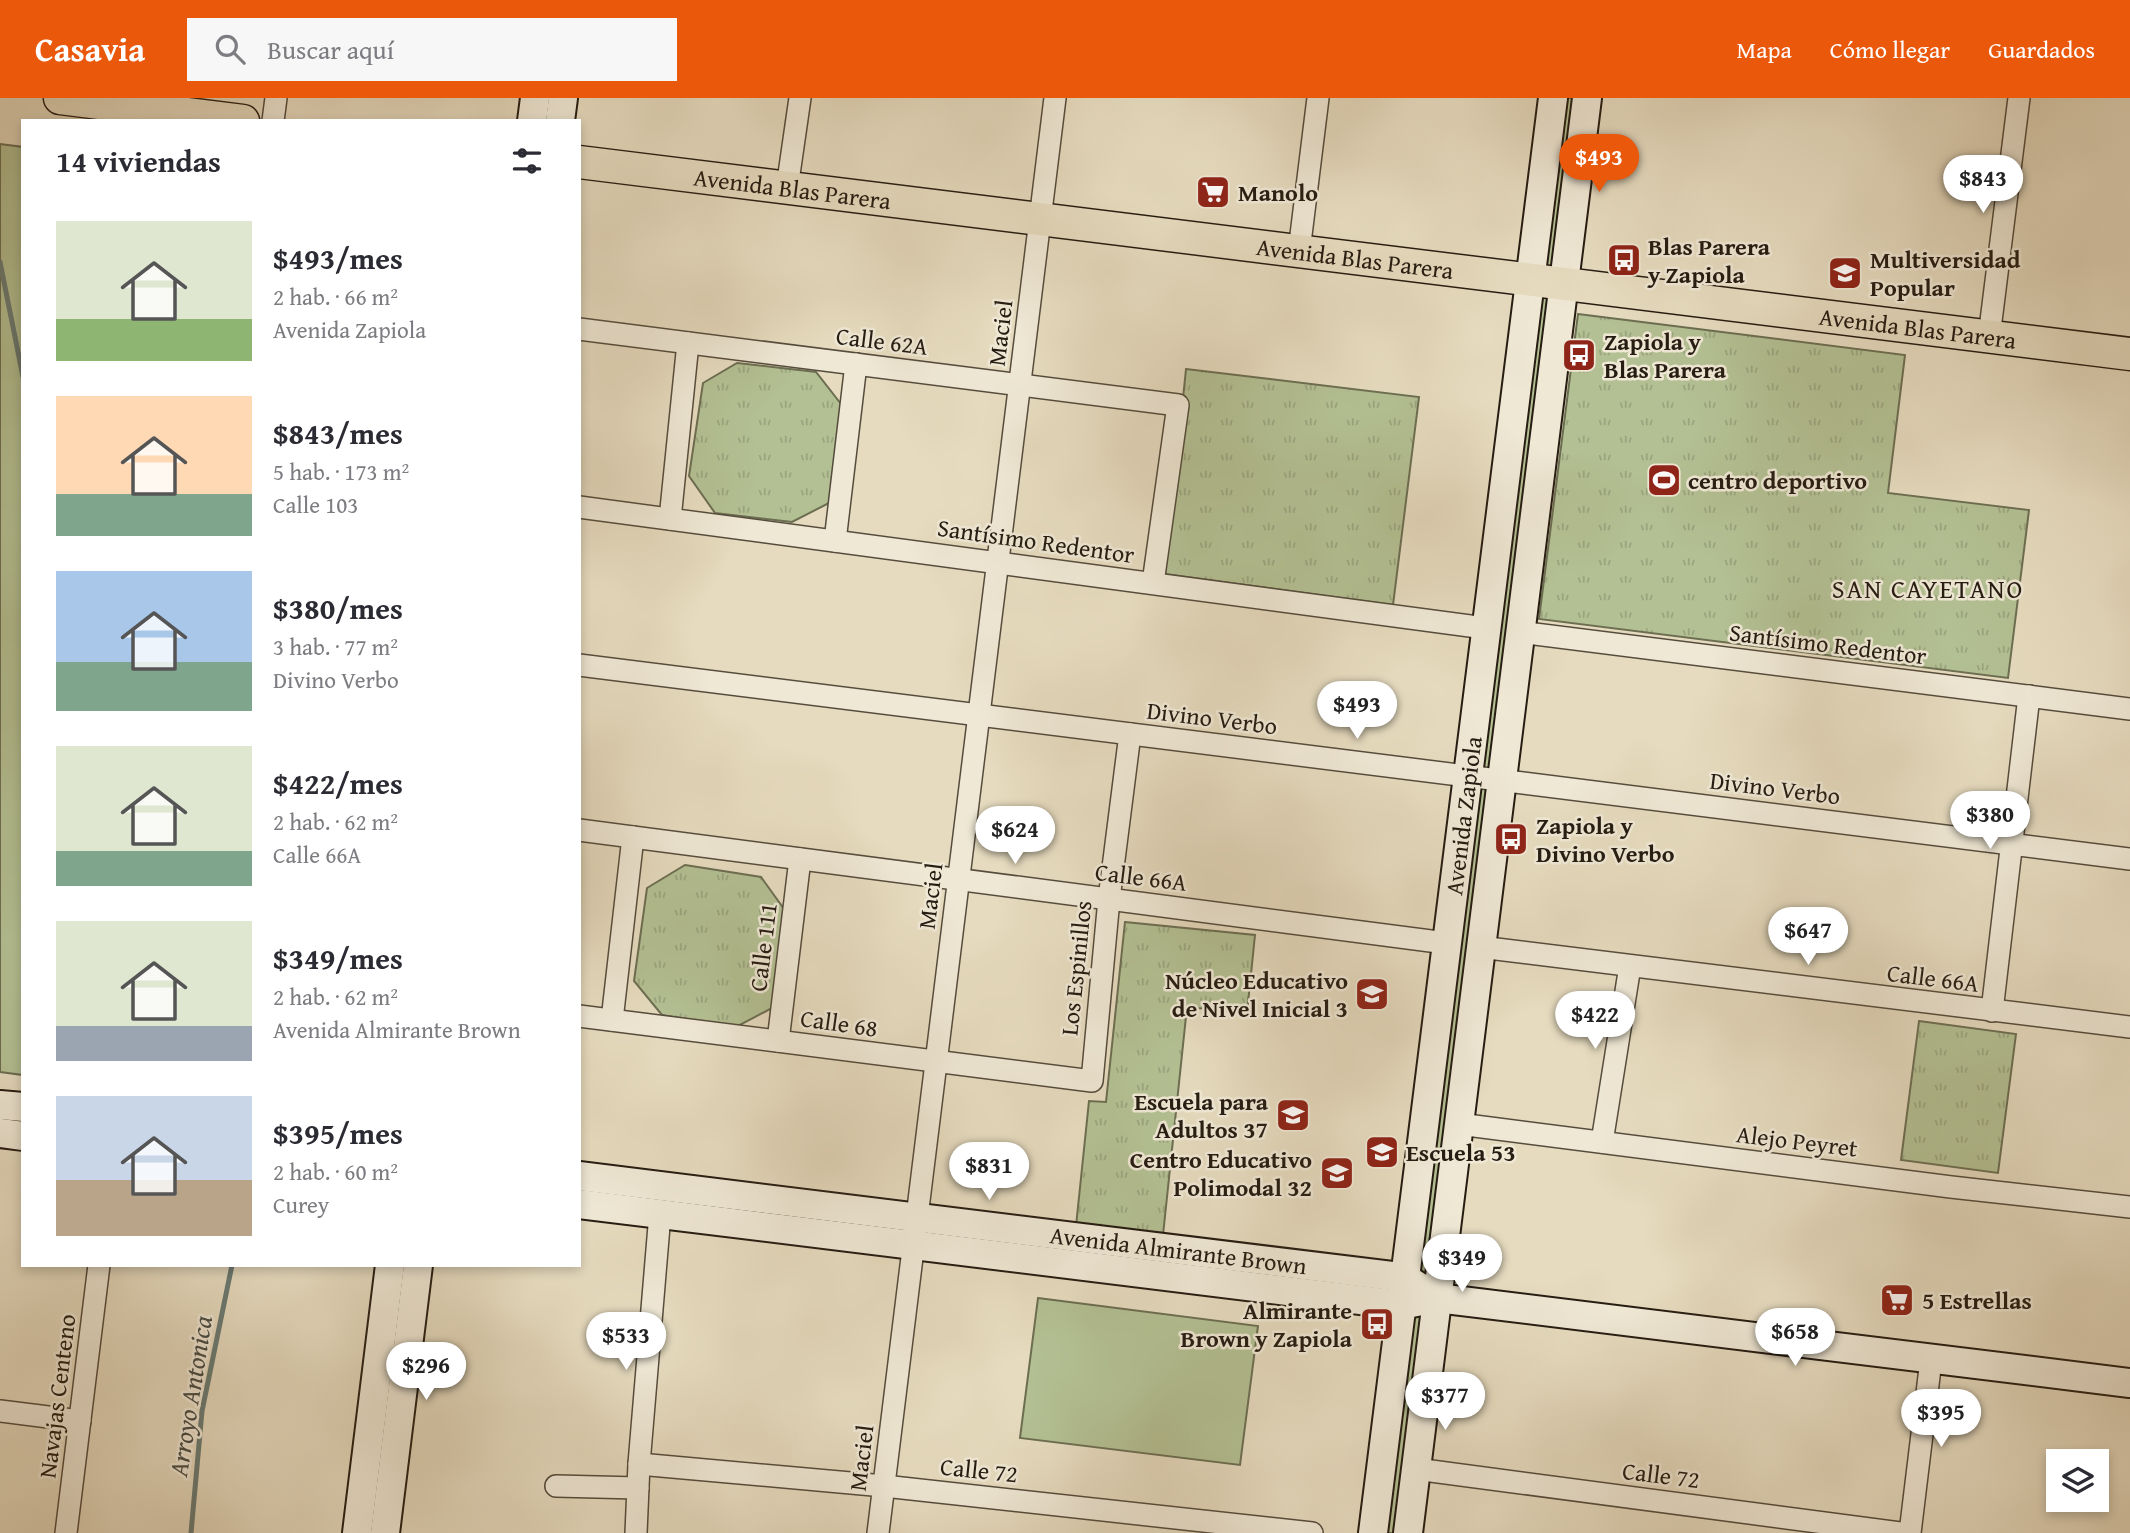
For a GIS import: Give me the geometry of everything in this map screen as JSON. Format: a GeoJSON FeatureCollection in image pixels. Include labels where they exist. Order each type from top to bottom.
{"type":"FeatureCollection","features":[{"type":"Feature","properties":{"kind":"main road"},"geometry":{"type":"LineString","coordinates":[[60,98],[227,119]]}},
{"type":"Feature","properties":{"kind":"main road"},"geometry":{"type":"LineString","coordinates":[[532,119],[534,98]]}},
{"type":"Feature","properties":{"kind":"main road"},"geometry":{"type":"LineString","coordinates":[[560,119],[563,98]]}},
{"type":"Feature","properties":{"kind":"main road","name":"Avenida Zapiola"},"geometry":{"type":"LineString","coordinates":[[1373,1533],[1553,98]]}},
{"type":"Feature","properties":{"kind":"main road","name":"Avenida Zapiola"},"geometry":{"type":"LineString","coordinates":[[1408,1533],[1587,98]]}},
{"type":"Feature","properties":{"kind":"main road","name":"Avenida Blas Parera"},"geometry":{"type":"LineString","coordinates":[[581,162],[2130,354]]}},
{"type":"Feature","properties":{"kind":"main road"},"geometry":{"type":"LineString","coordinates":[[0,1105],[21,1107]]}},
{"type":"Feature","properties":{"kind":"main road"},"geometry":{"type":"LineString","coordinates":[[0,1133],[21,1136]]}},
{"type":"Feature","properties":{"kind":"main road","name":"Avenida Almirante Brown"},"geometry":{"type":"LineString","coordinates":[[581,1176],[917,1218],[1437,1298],[2130,1383]]}},
{"type":"Feature","properties":{"kind":"main road","name":"Avenida Almirante Brown"},"geometry":{"type":"LineString","coordinates":[[581,1204],[914,1246],[1403,1292]]}},
{"type":"Feature","properties":{"kind":"main road"},"geometry":{"type":"LineString","coordinates":[[357,1533],[390,1267]]}},
{"type":"Feature","properties":{"kind":"main road"},"geometry":{"type":"LineString","coordinates":[[384,1533],[418,1267]]}},
{"type":"Feature","properties":{"kind":"street"},"geometry":{"type":"LineString","coordinates":[[273,119],[276,98]]}},
{"type":"Feature","properties":{"kind":"street"},"geometry":{"type":"LineString","coordinates":[[787,188],[800,98]]}},
{"type":"Feature","properties":{"kind":"street","name":"Maciel"},"geometry":{"type":"LineString","coordinates":[[878,1533],[1055,98]]}},
{"type":"Feature","properties":{"kind":"street"},"geometry":{"type":"LineString","coordinates":[[1299,251],[1318,98]]}},
{"type":"Feature","properties":{"kind":"street"},"geometry":{"type":"LineString","coordinates":[[1989,337],[2019,98]]}},
{"type":"Feature","properties":{"kind":"street","name":"Calle 62A"},"geometry":{"type":"LineString","coordinates":[[581,329],[1178,405],[1153,583]]}},
{"type":"Feature","properties":{"kind":"street"},"geometry":{"type":"LineString","coordinates":[[670,519],[688,343]]}},
{"type":"Feature","properties":{"kind":"street"},"geometry":{"type":"LineString","coordinates":[[835,541],[856,364]]}},
{"type":"Feature","properties":{"kind":"street","name":"Santísimo Redentor"},"geometry":{"type":"LineString","coordinates":[[581,507],[1485,628]]}},
{"type":"Feature","properties":{"kind":"street","name":"Santísimo Redentor"},"geometry":{"type":"LineString","coordinates":[[1519,632],[2130,709]]}},
{"type":"Feature","properties":{"kind":"street","name":"Divino Verbo"},"geometry":{"type":"LineString","coordinates":[[581,665],[2130,859]]}},
{"type":"Feature","properties":{"kind":"street"},"geometry":{"type":"LineString","coordinates":[[1992,1012],[2029,696]]}},
{"type":"Feature","properties":{"kind":"street","name":"Los Espinillos"},"geometry":{"type":"LineString","coordinates":[[1092,1081],[1109,899],[1130,734]]}},
{"type":"Feature","properties":{"kind":"street","name":"Calle 66A"},"geometry":{"type":"LineString","coordinates":[[581,830],[1446,943]]}},
{"type":"Feature","properties":{"kind":"street"},"geometry":{"type":"LineString","coordinates":[[612,1020],[633,837]]}},
{"type":"Feature","properties":{"kind":"street","name":"Calle 111"},"geometry":{"type":"LineString","coordinates":[[778,1041],[800,859]]}},
{"type":"Feature","properties":{"kind":"street","name":"Calle 66A"},"geometry":{"type":"LineString","coordinates":[[1480,947],[2130,1027]]}},
{"type":"Feature","properties":{"kind":"street"},"geometry":{"type":"LineString","coordinates":[[1602,1142],[1630,966]]}},
{"type":"Feature","properties":{"kind":"street","name":"Calle 68"},"geometry":{"type":"LineString","coordinates":[[581,1016],[1092,1081]]}},
{"type":"Feature","properties":{"kind":"street","name":"Alejo Peyret"},"geometry":{"type":"LineString","coordinates":[[1459,1124],[1951,1187],[2130,1207]]}},
{"type":"Feature","properties":{"kind":"street"},"geometry":{"type":"LineString","coordinates":[[636,1533],[639,1464],[660,1214]]}},
{"type":"Feature","properties":{"kind":"street","name":"Navajas Centeno"},"geometry":{"type":"LineString","coordinates":[[66,1533],[99,1267]]}},
{"type":"Feature","properties":{"kind":"street"},"geometry":{"type":"LineString","coordinates":[[1910,1533],[1931,1360]]}},
{"type":"Feature","properties":{"kind":"street"},"geometry":{"type":"LineString","coordinates":[[0,1411],[80,1421]]}},
{"type":"Feature","properties":{"kind":"street","name":"Calle 72"},"geometry":{"type":"LineString","coordinates":[[639,1464],[884,1486],[1125,1523],[1312,1533]]}},
{"type":"Feature","properties":{"kind":"street","name":"Calle 72"},"geometry":{"type":"LineString","coordinates":[[1416,1469],[1900,1533]]}},
{"type":"Feature","properties":{"kind":"street"},"geometry":{"type":"LineString","coordinates":[[556,1486],[638,1488]]}},
{"type":"Feature","properties":{"kind":"green space"},"geometry":{"type":"Polygon","coordinates":[[[1561,98],[1576,98],[1397,1533],[1380,1533],[1561,98]]]}},
{"type":"Feature","properties":{"kind":"green space"},"geometry":{"type":"Polygon","coordinates":[[[0,144],[21,147],[21,1075],[0,1072],[0,144]]]}},
{"type":"Feature","properties":{"kind":"green space"},"geometry":{"type":"Polygon","coordinates":[[[1578,314],[1905,355],[1888,493],[2029,510],[2008,678],[1539,619],[1578,314]]]}},
{"type":"Feature","properties":{"kind":"green space"},"geometry":{"type":"Polygon","coordinates":[[[737,363],[816,372],[841,404],[829,503],[792,522],[715,513],[689,476],[703,383],[737,363]]]}},
{"type":"Feature","properties":{"kind":"green space"},"geometry":{"type":"Polygon","coordinates":[[[1186,369],[1419,397],[1393,605],[1165,574],[1186,369]]]}},
{"type":"Feature","properties":{"kind":"green space"},"geometry":{"type":"Polygon","coordinates":[[[685,865],[761,877],[784,909],[772,1008],[736,1027],[662,1015],[634,981],[647,888],[685,865]]]}},
{"type":"Feature","properties":{"kind":"green space"},"geometry":{"type":"Polygon","coordinates":[[[1125,922],[1255,935],[1247,1013],[1187,1007],[1163,1235],[1076,1226],[1089,1101],[1106,1102],[1125,922]]]}},
{"type":"Feature","properties":{"kind":"green space"},"geometry":{"type":"Polygon","coordinates":[[[1919,1021],[2016,1034],[1998,1173],[1901,1160],[1919,1021]]]}},
{"type":"Feature","properties":{"kind":"green space"},"geometry":{"type":"Polygon","coordinates":[[[1038,1298],[1258,1326],[1240,1465],[1020,1438],[1038,1298]]]}},
{"type":"Feature","properties":{"kind":"waterway","name":"Arroyo Antonica"},"geometry":{"type":"LineString","coordinates":[[0,262],[21,367]]}},
{"type":"Feature","properties":{"kind":"waterway","name":"Arroyo Antonica"},"geometry":{"type":"LineString","coordinates":[[191,1533],[202,1411],[232,1267]]}},
{"type":"Feature","properties":{"kind":"place","name":"Manolo"},"geometry":{"type":"Point","coordinates":[1213,192]}},
{"type":"Feature","properties":{"kind":"place","name":"Blas Parera y Zapiola"},"geometry":{"type":"Point","coordinates":[1624,260]}},
{"type":"Feature","properties":{"kind":"place","name":"Multiversidad Popular"},"geometry":{"type":"Point","coordinates":[1845,273]}},
{"type":"Feature","properties":{"kind":"place","name":"Zapiola y Blas Parera"},"geometry":{"type":"Point","coordinates":[1579,355]}},
{"type":"Feature","properties":{"kind":"place","name":"centro deportivo"},"geometry":{"type":"Point","coordinates":[1664,480]}},
{"type":"Feature","properties":{"kind":"place","name":"Zapiola y Divino Verbo"},"geometry":{"type":"Point","coordinates":[1511,839]}},
{"type":"Feature","properties":{"kind":"place","name":"Núcleo Educativo de Nivel Inicial 3"},"geometry":{"type":"Point","coordinates":[1372,994]}},
{"type":"Feature","properties":{"kind":"place","name":"Escuela para Adultos 37"},"geometry":{"type":"Point","coordinates":[1293,1115]}},
{"type":"Feature","properties":{"kind":"place","name":"Escuela 53"},"geometry":{"type":"Point","coordinates":[1382,1152]}},
{"type":"Feature","properties":{"kind":"place","name":"Centro Educativo Polimodal 32"},"geometry":{"type":"Point","coordinates":[1337,1173]}},
{"type":"Feature","properties":{"kind":"place","name":"5 Estrellas"},"geometry":{"type":"Point","coordinates":[1897,1300]}},
{"type":"Feature","properties":{"kind":"place","name":"Almirante Brown y Zapiola"},"geometry":{"type":"Point","coordinates":[1377,1324]}},
{"type":"Feature","properties":{"kind":"district","name":"SAN CAYETANO"},"geometry":{"type":"Point","coordinates":[1928,588]}}]}
